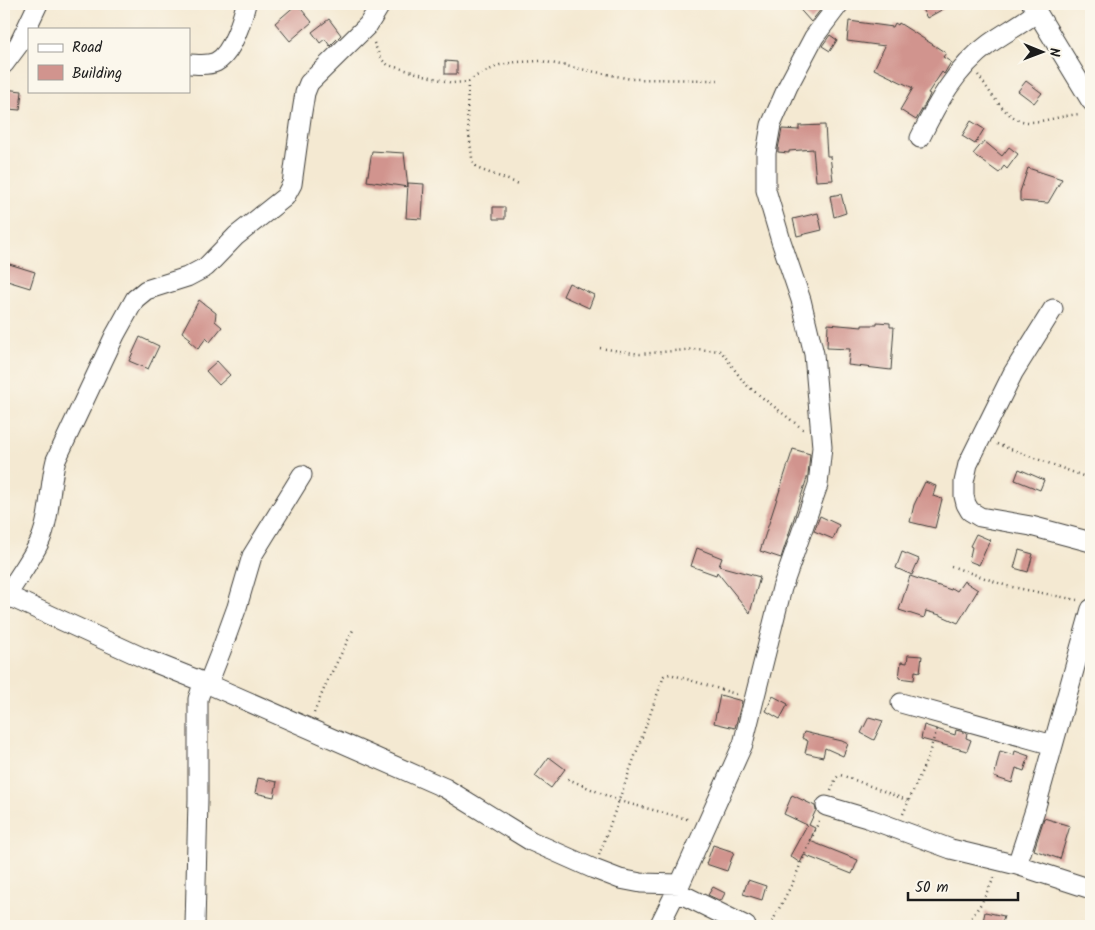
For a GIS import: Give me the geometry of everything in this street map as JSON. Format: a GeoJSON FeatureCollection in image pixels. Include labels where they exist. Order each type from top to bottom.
{"type":"FeatureCollection","features":[{"type":"Feature","properties":{"kind":"street"},"geometry":{"type":"LineString","coordinates":[[30,28],[38,4]]}},
{"type":"Feature","properties":{"kind":"street"},"geometry":{"type":"LineString","coordinates":[[190,64],[212,64],[227,52],[241,25],[246,4]]}},
{"type":"Feature","properties":{"kind":"street"},"geometry":{"type":"LineString","coordinates":[[381,4],[368,25],[309,83],[305,93],[292,184],[285,197],[236,236],[206,267],[187,278],[146,290],[135,299],[115,334],[56,460],[40,540],[6,595],[148,660],[208,684],[444,788],[531,841],[620,879],[678,888],[746,926]]}},
{"type":"Feature","properties":{"kind":"street"},"geometry":{"type":"LineString","coordinates":[[659,926],[743,744],[782,588],[818,485],[822,446],[814,354],[801,300],[766,190],[766,153],[771,125],[788,86],[814,38],[839,4]]}},
{"type":"Feature","properties":{"kind":"street"},"geometry":{"type":"LineString","coordinates":[[920,138],[950,84],[968,62],[989,44],[1019,26],[1034,8],[1087,107]]}},
{"type":"Feature","properties":{"kind":"street"},"geometry":{"type":"LineString","coordinates":[[4,64],[24,45]]}},
{"type":"Feature","properties":{"kind":"street"},"geometry":{"type":"LineString","coordinates":[[1053,309],[1013,373],[968,464],[964,482],[966,504],[970,511],[980,517],[1031,526],[1091,542]]}},
{"type":"Feature","properties":{"kind":"street"},"geometry":{"type":"LineString","coordinates":[[194,926],[198,799],[198,699],[201,690],[208,684],[252,556],[302,474]]}},
{"type":"Feature","properties":{"kind":"street"},"geometry":{"type":"LineString","coordinates":[[1010,864],[1053,745],[1087,605]]}},
{"type":"Feature","properties":{"kind":"street"},"geometry":{"type":"LineString","coordinates":[[901,703],[1053,745]]}},
{"type":"Feature","properties":{"kind":"street"},"geometry":{"type":"LineString","coordinates":[[826,806],[870,819],[951,849],[1010,864],[1091,890]]}},
{"type":"Feature","properties":{"kind":"path"},"geometry":{"type":"LineString","coordinates":[[368,25],[377,52],[381,60],[388,65],[452,84],[468,82],[474,77],[500,65],[540,60],[631,79],[718,80]]}},
{"type":"Feature","properties":{"kind":"path"},"geometry":{"type":"LineString","coordinates":[[968,62],[1015,119],[1023,122],[1032,122],[1087,107]]}},
{"type":"Feature","properties":{"kind":"path"},"geometry":{"type":"LineString","coordinates":[[468,82],[467,116],[472,158],[475,165],[479,169],[519,184]]}},
{"type":"Feature","properties":{"kind":"path"},"geometry":{"type":"LineString","coordinates":[[600,348],[640,354],[696,349],[721,351],[745,384],[822,446]]}},
{"type":"Feature","properties":{"kind":"path"},"geometry":{"type":"LineString","coordinates":[[981,438],[1091,479]]}},
{"type":"Feature","properties":{"kind":"path"},"geometry":{"type":"LineString","coordinates":[[951,566],[1006,586],[1087,605]]}},
{"type":"Feature","properties":{"kind":"path"},"geometry":{"type":"LineString","coordinates":[[307,728],[326,684],[354,628]]}},
{"type":"Feature","properties":{"kind":"path"},"geometry":{"type":"LineString","coordinates":[[594,869],[664,676],[667,674],[705,683],[755,700]]}},
{"type":"Feature","properties":{"kind":"path"},"geometry":{"type":"LineString","coordinates":[[896,829],[927,759],[941,714]]}},
{"type":"Feature","properties":{"kind":"path"},"geometry":{"type":"LineString","coordinates":[[770,926],[793,882],[836,778],[840,776],[909,801]]}},
{"type":"Feature","properties":{"kind":"path"},"geometry":{"type":"LineString","coordinates":[[568,779],[619,801],[707,825]]}},
{"type":"Feature","properties":{"kind":"path"},"geometry":{"type":"LineString","coordinates":[[966,926],[1010,864]]}},
{"type":"Feature","properties":{"kind":"building"},"geometry":{"type":"Polygon","coordinates":[[[297,4],[312,22],[290,41],[275,23],[297,4]]]}},
{"type":"Feature","properties":{"kind":"building"},"geometry":{"type":"Polygon","coordinates":[[[795,4],[825,4],[811,22],[795,4]]]}},
{"type":"Feature","properties":{"kind":"building"},"geometry":{"type":"Polygon","coordinates":[[[919,4],[952,4],[927,18],[919,4]]]}},
{"type":"Feature","properties":{"kind":"building"},"geometry":{"type":"Polygon","coordinates":[[[329,19],[341,35],[330,46],[325,39],[320,43],[312,32],[329,19]]]}},
{"type":"Feature","properties":{"kind":"building"},"geometry":{"type":"Polygon","coordinates":[[[849,21],[893,27],[895,23],[898,25],[899,23],[946,53],[943,57],[951,62],[944,74],[942,72],[928,93],[930,94],[928,99],[916,120],[900,110],[913,88],[874,69],[885,46],[847,41],[849,21]]]}},
{"type":"Feature","properties":{"kind":"building"},"geometry":{"type":"Polygon","coordinates":[[[830,35],[837,40],[830,51],[822,46],[830,35]]]}},
{"type":"Feature","properties":{"kind":"building"},"geometry":{"type":"Polygon","coordinates":[[[445,61],[457,62],[457,74],[445,74],[445,61]]]}},
{"type":"Feature","properties":{"kind":"building"},"geometry":{"type":"Polygon","coordinates":[[[1026,81],[1042,93],[1034,103],[1018,91],[1026,81]]]}},
{"type":"Feature","properties":{"kind":"building"},"geometry":{"type":"Polygon","coordinates":[[[4,89],[22,91],[20,110],[7,109],[8,105],[4,105],[4,89]]]}},
{"type":"Feature","properties":{"kind":"building"},"geometry":{"type":"Polygon","coordinates":[[[971,121],[984,129],[975,144],[962,136],[971,121]]]}},
{"type":"Feature","properties":{"kind":"building"},"geometry":{"type":"Polygon","coordinates":[[[825,125],[827,156],[830,156],[833,180],[816,181],[813,149],[789,151],[789,153],[778,152],[778,149],[782,129],[799,130],[799,126],[825,125]]]}},
{"type":"Feature","properties":{"kind":"building"},"geometry":{"type":"Polygon","coordinates":[[[984,141],[1002,156],[1009,147],[1018,154],[1007,169],[1004,166],[999,173],[973,154],[984,141]]]}},
{"type":"Feature","properties":{"kind":"building"},"geometry":{"type":"Polygon","coordinates":[[[372,151],[404,153],[408,187],[367,181],[372,151]]]}},
{"type":"Feature","properties":{"kind":"building"},"geometry":{"type":"Polygon","coordinates":[[[1028,168],[1062,179],[1048,203],[1020,201],[1020,192],[1028,168]]]}},
{"type":"Feature","properties":{"kind":"building"},"geometry":{"type":"Polygon","coordinates":[[[408,183],[424,184],[422,219],[406,218],[408,183]]]}},
{"type":"Feature","properties":{"kind":"building"},"geometry":{"type":"Polygon","coordinates":[[[841,194],[846,213],[834,217],[830,196],[841,194]]]}},
{"type":"Feature","properties":{"kind":"building"},"geometry":{"type":"Polygon","coordinates":[[[493,207],[505,207],[505,219],[493,219],[493,207]]]}},
{"type":"Feature","properties":{"kind":"building"},"geometry":{"type":"Polygon","coordinates":[[[818,213],[822,230],[797,236],[793,219],[818,213]]]}},
{"type":"Feature","properties":{"kind":"building"},"geometry":{"type":"Polygon","coordinates":[[[6,263],[35,272],[30,288],[4,280],[6,263]]]}},
{"type":"Feature","properties":{"kind":"building"},"geometry":{"type":"Polygon","coordinates":[[[569,283],[594,295],[589,308],[563,296],[569,283]]]}},
{"type":"Feature","properties":{"kind":"building"},"geometry":{"type":"Polygon","coordinates":[[[199,300],[216,313],[215,321],[222,327],[210,342],[206,338],[198,349],[189,341],[191,339],[182,332],[199,300]]]}},
{"type":"Feature","properties":{"kind":"building"},"geometry":{"type":"Polygon","coordinates":[[[877,322],[890,323],[890,327],[894,327],[891,370],[848,365],[850,349],[827,348],[828,324],[862,327],[862,325],[877,325],[877,322]]]}},
{"type":"Feature","properties":{"kind":"building"},"geometry":{"type":"Polygon","coordinates":[[[140,337],[159,346],[148,369],[129,361],[140,337]]]}},
{"type":"Feature","properties":{"kind":"building"},"geometry":{"type":"Polygon","coordinates":[[[217,361],[230,375],[219,385],[206,371],[217,361]]]}},
{"type":"Feature","properties":{"kind":"building"},"geometry":{"type":"Polygon","coordinates":[[[793,449],[810,454],[808,475],[781,558],[760,551],[793,449]]]}},
{"type":"Feature","properties":{"kind":"building"},"geometry":{"type":"Polygon","coordinates":[[[1019,469],[1044,480],[1040,490],[1015,480],[1019,469]]]}},
{"type":"Feature","properties":{"kind":"building"},"geometry":{"type":"Polygon","coordinates":[[[925,482],[936,486],[933,496],[942,499],[935,528],[910,522],[914,505],[925,482]]]}},
{"type":"Feature","properties":{"kind":"building"},"geometry":{"type":"Polygon","coordinates":[[[820,516],[839,525],[833,539],[814,531],[820,516]]]}},
{"type":"Feature","properties":{"kind":"building"},"geometry":{"type":"Polygon","coordinates":[[[976,534],[990,540],[979,565],[969,561],[972,547],[970,546],[976,534]]]}},
{"type":"Feature","properties":{"kind":"building"},"geometry":{"type":"Polygon","coordinates":[[[697,548],[722,558],[719,566],[760,577],[750,613],[717,572],[716,575],[691,566],[697,548]]]}},
{"type":"Feature","properties":{"kind":"building"},"geometry":{"type":"Polygon","coordinates":[[[1019,550],[1033,554],[1028,572],[1014,568],[1019,550]]]}},
{"type":"Feature","properties":{"kind":"building"},"geometry":{"type":"Polygon","coordinates":[[[902,552],[919,559],[912,575],[896,568],[902,552]]]}},
{"type":"Feature","properties":{"kind":"building"},"geometry":{"type":"Polygon","coordinates":[[[910,576],[957,591],[964,581],[978,590],[958,623],[926,611],[924,618],[899,610],[910,576]]]}},
{"type":"Feature","properties":{"kind":"building"},"geometry":{"type":"Polygon","coordinates":[[[908,655],[922,656],[920,672],[915,671],[914,680],[899,678],[901,662],[907,663],[908,655]]]}},
{"type":"Feature","properties":{"kind":"building"},"geometry":{"type":"Polygon","coordinates":[[[720,695],[742,701],[735,728],[714,723],[720,695]]]}},
{"type":"Feature","properties":{"kind":"building"},"geometry":{"type":"Polygon","coordinates":[[[773,696],[788,704],[780,719],[766,711],[773,696]]]}},
{"type":"Feature","properties":{"kind":"building"},"geometry":{"type":"Polygon","coordinates":[[[869,717],[883,721],[874,740],[861,733],[869,717]]]}},
{"type":"Feature","properties":{"kind":"building"},"geometry":{"type":"Polygon","coordinates":[[[924,725],[955,735],[956,730],[967,733],[966,738],[971,740],[967,751],[921,739],[924,725]]]}},
{"type":"Feature","properties":{"kind":"building"},"geometry":{"type":"Polygon","coordinates":[[[804,732],[848,744],[843,756],[825,748],[823,757],[805,753],[808,741],[802,738],[804,732]]]}},
{"type":"Feature","properties":{"kind":"building"},"geometry":{"type":"Polygon","coordinates":[[[1000,751],[1014,755],[1015,751],[1029,756],[1024,771],[1016,768],[1012,783],[994,777],[1000,751]]]}},
{"type":"Feature","properties":{"kind":"building"},"geometry":{"type":"Polygon","coordinates":[[[549,757],[565,769],[551,788],[535,776],[549,757]]]}},
{"type":"Feature","properties":{"kind":"building"},"geometry":{"type":"Polygon","coordinates":[[[258,778],[277,782],[274,797],[255,793],[258,778]]]}},
{"type":"Feature","properties":{"kind":"building"},"geometry":{"type":"Polygon","coordinates":[[[792,795],[815,806],[816,810],[809,825],[815,828],[810,841],[858,860],[852,874],[804,855],[800,863],[790,856],[807,825],[784,814],[792,795]]]}},
{"type":"Feature","properties":{"kind":"building"},"geometry":{"type":"Polygon","coordinates":[[[1044,818],[1070,826],[1060,859],[1034,850],[1044,818]]]}},
{"type":"Feature","properties":{"kind":"building"},"geometry":{"type":"Polygon","coordinates":[[[713,845],[734,852],[727,871],[706,864],[713,845]]]}},
{"type":"Feature","properties":{"kind":"building"},"geometry":{"type":"Polygon","coordinates":[[[748,880],[766,886],[762,900],[743,894],[748,880]]]}},
{"type":"Feature","properties":{"kind":"building"},"geometry":{"type":"Polygon","coordinates":[[[713,887],[725,893],[721,901],[708,895],[713,887]]]}},
{"type":"Feature","properties":{"kind":"building"},"geometry":{"type":"Polygon","coordinates":[[[985,912],[1004,916],[1001,926],[982,926],[985,912]]]}}]}
